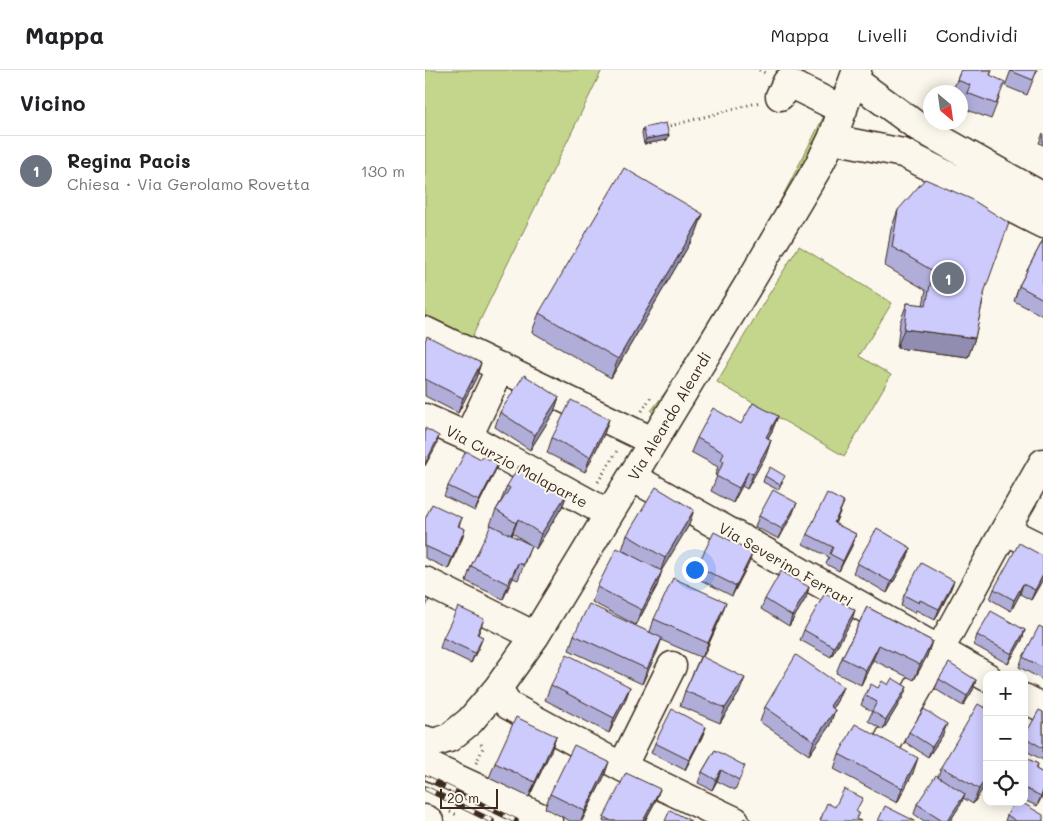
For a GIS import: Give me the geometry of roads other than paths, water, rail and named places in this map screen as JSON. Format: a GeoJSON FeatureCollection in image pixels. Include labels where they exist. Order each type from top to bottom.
{"type":"FeatureCollection","features":[{"type":"Feature","properties":{"kind":"street","name":"Via Aleardo Aleardi"},"geometry":{"type":"LineString","coordinates":[[425,740],[433,743],[449,738],[470,721],[498,688],[535,636],[795,207],[833,139],[855,75]]}},
{"type":"Feature","properties":{"kind":"street"},"geometry":{"type":"LineString","coordinates":[[855,75],[917,126],[1043,196]]}},
{"type":"Feature","properties":{"kind":"street"},"geometry":{"type":"LineString","coordinates":[[780,96],[787,82],[843,110]]}},
{"type":"Feature","properties":{"kind":"street"},"geometry":{"type":"LineString","coordinates":[[833,139],[903,153],[920,171],[1043,224]]}},
{"type":"Feature","properties":{"kind":"street"},"geometry":{"type":"LineString","coordinates":[[425,330],[653,441]]}},
{"type":"Feature","properties":{"kind":"street"},"geometry":{"type":"LineString","coordinates":[[468,437],[501,367]]}},
{"type":"Feature","properties":{"kind":"street","name":"Via Curzio Malaparte"},"geometry":{"type":"LineString","coordinates":[[425,418],[468,437],[609,514]]}},
{"type":"Feature","properties":{"kind":"street"},"geometry":{"type":"LineString","coordinates":[[885,745],[1043,463]]}},
{"type":"Feature","properties":{"kind":"street","name":"Via Severino Ferrari"},"geometry":{"type":"LineString","coordinates":[[632,476],[983,675]]}},
{"type":"Feature","properties":{"kind":"street"},"geometry":{"type":"LineString","coordinates":[[1005,530],[1043,549]]}},
{"type":"Feature","properties":{"kind":"street"},"geometry":{"type":"LineString","coordinates":[[425,580],[535,636]]}},
{"type":"Feature","properties":{"kind":"street"},"geometry":{"type":"LineString","coordinates":[[622,767],[672,666]]}},
{"type":"Feature","properties":{"kind":"street"},"geometry":{"type":"LineString","coordinates":[[498,688],[508,706],[622,767],[735,821]]}},
{"type":"Feature","properties":{"kind":"street"},"geometry":{"type":"LineString","coordinates":[[1028,700],[1043,708]]}},
{"type":"Feature","properties":{"kind":"street"},"geometry":{"type":"LineString","coordinates":[[425,764],[549,821]]}},
{"type":"Feature","properties":{"kind":"railway"},"geometry":{"type":"LineString","coordinates":[[425,777],[516,821]]}},
{"type":"Feature","properties":{"kind":"railway"},"geometry":{"type":"LineString","coordinates":[[425,788],[492,821]]}},
{"type":"Feature","properties":{"kind":"place","name":"Regina Pacis"},"geometry":{"type":"Point","coordinates":[948,278]}}]}
